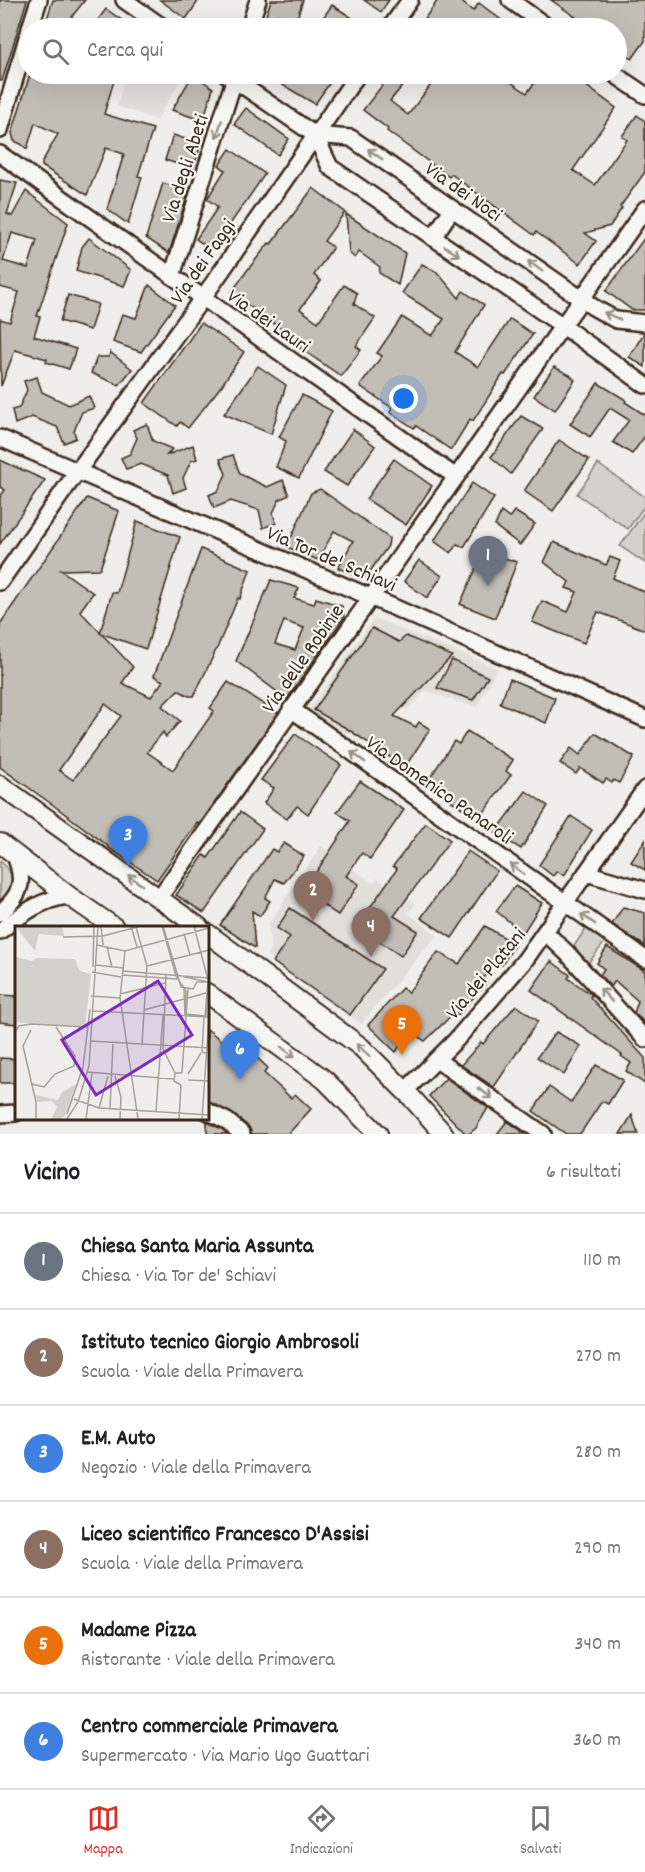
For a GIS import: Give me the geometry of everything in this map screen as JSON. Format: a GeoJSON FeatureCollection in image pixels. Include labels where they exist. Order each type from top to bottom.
{"type":"FeatureCollection","features":[{"type":"Feature","properties":{"kind":"main road"},"geometry":{"type":"LineString","coordinates":[[0,785],[198,926]]}},
{"type":"Feature","properties":{"kind":"main road"},"geometry":{"type":"LineString","coordinates":[[7,848],[113,926]]}},
{"type":"Feature","properties":{"kind":"main road"},"geometry":{"type":"LineString","coordinates":[[208,934],[352,1040],[405,1091],[444,1134]]}},
{"type":"Feature","properties":{"kind":"main road"},"geometry":{"type":"LineString","coordinates":[[208,994],[325,1080],[378,1134]]}},
{"type":"Feature","properties":{"kind":"street"},"geometry":{"type":"LineString","coordinates":[[33,18],[39,0]]}},
{"type":"Feature","properties":{"kind":"street"},"geometry":{"type":"LineString","coordinates":[[124,0],[150,18]]}},
{"type":"Feature","properties":{"kind":"street"},"geometry":{"type":"LineString","coordinates":[[252,18],[258,0]]}},
{"type":"Feature","properties":{"kind":"street"},"geometry":{"type":"LineString","coordinates":[[397,18],[410,0]]}},
{"type":"Feature","properties":{"kind":"street"},"geometry":{"type":"LineString","coordinates":[[510,0],[535,18]]}},
{"type":"Feature","properties":{"kind":"street"},"geometry":{"type":"LineString","coordinates":[[0,130],[18,68]]}},
{"type":"Feature","properties":{"kind":"street"},"geometry":{"type":"LineString","coordinates":[[627,83],[645,95]]}},
{"type":"Feature","properties":{"kind":"street","name":"Via degli Abeti"},"geometry":{"type":"LineString","coordinates":[[172,276],[229,84]]}},
{"type":"Feature","properties":{"kind":"street","name":"Via dei Noci"},"geometry":{"type":"LineString","coordinates":[[244,84],[315,135],[351,138],[616,320],[645,323]]}},
{"type":"Feature","properties":{"kind":"street","name":"Via dei Faggi"},"geometry":{"type":"LineString","coordinates":[[0,582],[351,84]]}},
{"type":"Feature","properties":{"kind":"street"},"geometry":{"type":"LineString","coordinates":[[315,135],[330,167],[645,385]]}},
{"type":"Feature","properties":{"kind":"street","name":"Via dei Lauri"},"geometry":{"type":"LineString","coordinates":[[0,154],[456,477]]}},
{"type":"Feature","properties":{"kind":"street"},"geometry":{"type":"LineString","coordinates":[[433,238],[452,209]]}},
{"type":"Feature","properties":{"kind":"street"},"geometry":{"type":"LineString","coordinates":[[583,299],[645,209]]}},
{"type":"Feature","properties":{"kind":"street","name":"Via delle Robinie"},"geometry":{"type":"LineString","coordinates":[[159,898],[583,299]]}},
{"type":"Feature","properties":{"kind":"street","name":"Via Tor de' Schiavi"},"geometry":{"type":"LineString","coordinates":[[0,438],[370,597],[645,719]]}},
{"type":"Feature","properties":{"kind":"street","name":"Via Domenico Panaroli"},"geometry":{"type":"LineString","coordinates":[[291,709],[645,959]]}},
{"type":"Feature","properties":{"kind":"street"},"geometry":{"type":"LineString","coordinates":[[645,789],[586,873],[645,890]]}},
{"type":"Feature","properties":{"kind":"street"},"geometry":{"type":"LineString","coordinates":[[0,913],[12,902],[20,885],[21,873],[7,848]]}},
{"type":"Feature","properties":{"kind":"street","name":"Via dei Platani"},"geometry":{"type":"LineString","coordinates":[[405,1091],[437,1060],[500,990],[545,932],[586,873]]}},
{"type":"Feature","properties":{"kind":"street"},"geometry":{"type":"LineString","coordinates":[[0,931],[45,901],[69,896]]}},
{"type":"Feature","properties":{"kind":"street"},"geometry":{"type":"LineString","coordinates":[[545,932],[567,952],[645,1039]]}},
{"type":"Feature","properties":{"kind":"street"},"geometry":{"type":"LineString","coordinates":[[437,1060],[543,1134]]}},
{"type":"Feature","properties":{"kind":"street"},"geometry":{"type":"LineString","coordinates":[[208,1112],[227,1121],[242,1134]]}},
{"type":"Feature","properties":{"kind":"street"},"geometry":{"type":"LineString","coordinates":[[0,1114],[15,1113]]}},
{"type":"Feature","properties":{"kind":"shaded area"},"geometry":{"type":"Polygon","coordinates":[[[123,84],[178,84],[157,120],[117,106],[123,84]]]}},
{"type":"Feature","properties":{"kind":"shaded area"},"geometry":{"type":"Polygon","coordinates":[[[598,464],[645,497],[645,505],[628,529],[577,494],[598,464]]]}},
{"type":"Feature","properties":{"kind":"shaded area"},"geometry":{"type":"Polygon","coordinates":[[[645,511],[645,563],[620,546],[645,511]]]}},
{"type":"Feature","properties":{"kind":"shaded area"},"geometry":{"type":"Polygon","coordinates":[[[374,618],[497,668],[477,708],[426,691],[407,710],[376,692],[346,735],[309,710],[374,618]]]}},
{"type":"Feature","properties":{"kind":"shaded area"},"geometry":{"type":"Polygon","coordinates":[[[321,846],[373,883],[377,878],[416,904],[408,913],[437,935],[361,1024],[267,955],[271,950],[268,924],[321,846]]]}},
{"type":"Feature","properties":{"kind":"shaded area"},"geometry":{"type":"Polygon","coordinates":[[[0,861],[9,870],[12,881],[9,891],[0,901],[0,861]]]}},
{"type":"Feature","properties":{"kind":"shaded area"},"geometry":{"type":"Polygon","coordinates":[[[586,928],[605,942],[586,966],[574,946],[586,928]]]}},
{"type":"Feature","properties":{"kind":"building"},"geometry":{"type":"Polygon","coordinates":[[[0,0],[27,0],[21,18],[18,18],[18,29],[2,81],[0,81],[0,0]]]}},
{"type":"Feature","properties":{"kind":"building"},"geometry":{"type":"Polygon","coordinates":[[[53,0],[85,0],[71,18],[47,18],[53,0]]]}},
{"type":"Feature","properties":{"kind":"building"},"geometry":{"type":"Polygon","coordinates":[[[160,0],[199,0],[185,18],[160,0]]]}},
{"type":"Feature","properties":{"kind":"building"},"geometry":{"type":"Polygon","coordinates":[[[271,0],[303,0],[297,18],[278,15],[277,18],[265,18],[271,0]]]}},
{"type":"Feature","properties":{"kind":"building"},"geometry":{"type":"Polygon","coordinates":[[[364,0],[389,0],[381,12],[364,0]]]}},
{"type":"Feature","properties":{"kind":"building"},"geometry":{"type":"Polygon","coordinates":[[[438,0],[459,0],[473,11],[479,3],[499,18],[425,18],[438,0]]]}},
{"type":"Feature","properties":{"kind":"building"},"geometry":{"type":"Polygon","coordinates":[[[551,0],[645,0],[645,41],[632,59],[627,56],[627,18],[577,18],[551,0]]]}},
{"type":"Feature","properties":{"kind":"building"},"geometry":{"type":"Polygon","coordinates":[[[332,5],[352,18],[323,18],[332,5]]]}},
{"type":"Feature","properties":{"kind":"building"},"geometry":{"type":"Polygon","coordinates":[[[106,9],[119,18],[99,18],[106,9]]]}},
{"type":"Feature","properties":{"kind":"building"},"geometry":{"type":"Polygon","coordinates":[[[27,84],[113,84],[104,114],[153,129],[138,176],[142,177],[128,224],[107,209],[124,154],[106,148],[87,195],[42,166],[58,134],[35,123],[27,149],[14,141],[12,133],[27,84]]]}},
{"type":"Feature","properties":{"kind":"building"},"geometry":{"type":"Polygon","coordinates":[[[187,84],[207,84],[213,88],[203,121],[172,110],[187,84]]]}},
{"type":"Feature","properties":{"kind":"building"},"geometry":{"type":"Polygon","coordinates":[[[281,84],[329,84],[315,104],[281,84]]]}},
{"type":"Feature","properties":{"kind":"building"},"geometry":{"type":"Polygon","coordinates":[[[383,84],[404,84],[390,101],[408,115],[431,84],[514,84],[527,93],[534,84],[584,84],[616,108],[573,170],[595,185],[627,140],[622,136],[637,115],[645,121],[645,172],[620,207],[622,208],[610,226],[585,233],[596,241],[580,264],[536,232],[534,235],[451,174],[449,177],[387,131],[388,129],[363,110],[383,84]]]}},
{"type":"Feature","properties":{"kind":"building"},"geometry":{"type":"Polygon","coordinates":[[[246,108],[289,139],[278,155],[234,124],[246,108]]]}},
{"type":"Feature","properties":{"kind":"building"},"geometry":{"type":"Polygon","coordinates":[[[173,135],[201,144],[193,169],[165,160],[173,135]]]}},
{"type":"Feature","properties":{"kind":"building"},"geometry":{"type":"Polygon","coordinates":[[[230,149],[265,174],[212,250],[196,239],[218,207],[207,199],[225,170],[219,165],[230,149]]]}},
{"type":"Feature","properties":{"kind":"building"},"geometry":{"type":"Polygon","coordinates":[[[0,180],[17,183],[7,214],[12,216],[26,191],[68,223],[37,316],[40,317],[34,336],[76,349],[69,369],[46,362],[47,359],[15,350],[1,386],[0,319],[10,322],[19,292],[0,287],[0,180]],[[12,233],[3,261],[28,268],[37,240],[12,233]]]}},
{"type":"Feature","properties":{"kind":"building"},"geometry":{"type":"Polygon","coordinates":[[[163,183],[189,191],[169,253],[146,238],[163,183]]]}},
{"type":"Feature","properties":{"kind":"building"},"geometry":{"type":"Polygon","coordinates":[[[313,188],[345,212],[324,241],[333,247],[314,275],[321,281],[300,309],[318,322],[344,285],[357,293],[354,304],[375,318],[356,346],[361,350],[341,376],[294,344],[297,340],[231,293],[313,188]]]}},
{"type":"Feature","properties":{"kind":"building"},"geometry":{"type":"Polygon","coordinates":[[[346,214],[405,253],[398,285],[379,273],[380,267],[359,252],[355,258],[349,253],[346,214]]]}},
{"type":"Feature","properties":{"kind":"building"},"geometry":{"type":"Polygon","coordinates":[[[645,237],[645,310],[632,310],[606,291],[645,237]]]}},
{"type":"Feature","properties":{"kind":"building"},"geometry":{"type":"Polygon","coordinates":[[[89,238],[131,270],[124,286],[76,271],[82,247],[89,238]]]}},
{"type":"Feature","properties":{"kind":"building"},"geometry":{"type":"Polygon","coordinates":[[[422,264],[437,272],[459,298],[463,291],[484,305],[455,352],[478,367],[510,319],[533,334],[505,375],[503,374],[473,421],[470,419],[451,450],[416,426],[414,428],[390,412],[392,408],[360,386],[382,356],[377,353],[402,317],[432,336],[444,319],[402,293],[422,264]]]}},
{"type":"Feature","properties":{"kind":"building"},"geometry":{"type":"Polygon","coordinates":[[[149,285],[175,305],[141,352],[113,342],[122,314],[136,318],[149,285]]]}},
{"type":"Feature","properties":{"kind":"building"},"geometry":{"type":"Polygon","coordinates":[[[68,295],[98,304],[90,330],[60,321],[68,295]]]}},
{"type":"Feature","properties":{"kind":"building"},"geometry":{"type":"Polygon","coordinates":[[[201,323],[244,352],[222,385],[188,428],[180,422],[177,426],[144,403],[201,323]]]}},
{"type":"Feature","properties":{"kind":"building"},"geometry":{"type":"Polygon","coordinates":[[[645,333],[645,367],[629,357],[645,333]]]}},
{"type":"Feature","properties":{"kind":"building"},"geometry":{"type":"Polygon","coordinates":[[[110,352],[132,369],[119,385],[91,373],[97,357],[109,357],[110,352]]]}},
{"type":"Feature","properties":{"kind":"building"},"geometry":{"type":"Polygon","coordinates":[[[258,366],[286,385],[271,434],[224,414],[258,366]]]}},
{"type":"Feature","properties":{"kind":"building"},"geometry":{"type":"Polygon","coordinates":[[[554,367],[575,380],[555,410],[534,396],[554,367]]]}},
{"type":"Feature","properties":{"kind":"building"},"geometry":{"type":"Polygon","coordinates":[[[37,377],[42,392],[69,405],[89,396],[94,408],[82,412],[74,431],[76,438],[64,443],[57,427],[32,417],[15,424],[12,410],[19,408],[27,390],[24,381],[37,377]]]}},
{"type":"Feature","properties":{"kind":"building"},"geometry":{"type":"Polygon","coordinates":[[[598,383],[645,415],[645,436],[632,454],[613,442],[629,420],[610,408],[590,437],[570,424],[598,383]]]}},
{"type":"Feature","properties":{"kind":"building"},"geometry":{"type":"Polygon","coordinates":[[[302,395],[332,411],[299,478],[276,467],[286,441],[279,437],[302,395]]]}},
{"type":"Feature","properties":{"kind":"building"},"geometry":{"type":"Polygon","coordinates":[[[521,416],[543,429],[511,474],[491,457],[521,416]]]}},
{"type":"Feature","properties":{"kind":"building"},"geometry":{"type":"Polygon","coordinates":[[[147,424],[153,441],[172,449],[167,455],[193,445],[197,459],[191,461],[183,478],[186,488],[173,493],[168,475],[141,464],[126,469],[121,458],[130,454],[137,438],[133,430],[147,424]]]}},
{"type":"Feature","properties":{"kind":"building"},"geometry":{"type":"Polygon","coordinates":[[[353,429],[375,446],[347,486],[324,472],[353,429]]]}},
{"type":"Feature","properties":{"kind":"building"},"geometry":{"type":"Polygon","coordinates":[[[559,440],[589,460],[553,511],[524,491],[559,440]]]}},
{"type":"Feature","properties":{"kind":"building"},"geometry":{"type":"Polygon","coordinates":[[[233,455],[240,474],[267,487],[283,480],[289,495],[279,500],[273,513],[276,523],[263,528],[259,510],[231,501],[214,508],[209,495],[218,491],[226,474],[220,459],[233,455]]]}},
{"type":"Feature","properties":{"kind":"building"},"geometry":{"type":"Polygon","coordinates":[[[394,459],[432,486],[406,525],[366,499],[394,459]]]}},
{"type":"Feature","properties":{"kind":"building"},"geometry":{"type":"Polygon","coordinates":[[[0,460],[45,480],[0,544],[0,497],[5,490],[0,487],[0,460]]]}},
{"type":"Feature","properties":{"kind":"building"},"geometry":{"type":"Polygon","coordinates":[[[472,483],[494,498],[464,547],[457,544],[451,553],[434,541],[472,483]]]}},
{"type":"Feature","properties":{"kind":"building"},"geometry":{"type":"Polygon","coordinates":[[[320,489],[389,538],[388,546],[366,577],[362,578],[338,568],[353,541],[334,531],[318,560],[287,547],[311,493],[320,489]]]}},
{"type":"Feature","properties":{"kind":"building"},"geometry":{"type":"Polygon","coordinates":[[[87,498],[119,511],[100,569],[61,570],[93,593],[80,611],[133,667],[122,683],[151,697],[163,681],[154,676],[201,549],[250,570],[240,599],[238,598],[194,696],[178,690],[162,706],[180,721],[166,737],[163,732],[147,752],[173,770],[214,711],[210,708],[228,682],[278,713],[157,880],[108,847],[0,767],[0,624],[87,498]],[[105,704],[59,770],[73,780],[121,716],[105,704]]]}},
{"type":"Feature","properties":{"kind":"building"},"geometry":{"type":"Polygon","coordinates":[[[514,511],[535,524],[520,545],[495,526],[501,512],[509,518],[514,511]]]}},
{"type":"Feature","properties":{"kind":"building"},"geometry":{"type":"Polygon","coordinates":[[[137,521],[180,537],[146,649],[100,633],[112,592],[117,593],[137,521]]]}},
{"type":"Feature","properties":{"kind":"building"},"geometry":{"type":"Polygon","coordinates":[[[554,542],[606,565],[610,557],[620,561],[613,578],[645,592],[645,630],[598,612],[584,643],[532,622],[542,601],[568,612],[577,592],[566,588],[569,582],[544,562],[554,542]]]}},
{"type":"Feature","properties":{"kind":"building"},"geometry":{"type":"Polygon","coordinates":[[[484,551],[517,562],[495,618],[460,604],[484,551]]]}},
{"type":"Feature","properties":{"kind":"building"},"geometry":{"type":"Polygon","coordinates":[[[419,560],[442,576],[427,598],[404,581],[419,560]]]}},
{"type":"Feature","properties":{"kind":"building"},"geometry":{"type":"Polygon","coordinates":[[[271,580],[299,588],[294,598],[314,604],[316,598],[342,606],[344,617],[287,699],[236,661],[271,580]],[[284,621],[275,644],[295,650],[304,628],[284,621]]]}},
{"type":"Feature","properties":{"kind":"building"},"geometry":{"type":"Polygon","coordinates":[[[372,628],[399,642],[406,636],[452,656],[394,716],[416,727],[419,722],[430,729],[405,767],[314,710],[372,628]]]}},
{"type":"Feature","properties":{"kind":"building"},"geometry":{"type":"Polygon","coordinates":[[[452,660],[488,677],[473,700],[437,688],[452,660]]]}},
{"type":"Feature","properties":{"kind":"building"},"geometry":{"type":"Polygon","coordinates":[[[510,679],[555,698],[546,723],[500,703],[510,679]]]}},
{"type":"Feature","properties":{"kind":"building"},"geometry":{"type":"Polygon","coordinates":[[[467,731],[513,760],[506,771],[511,775],[482,815],[475,810],[473,815],[426,784],[454,741],[459,744],[467,731]]]}},
{"type":"Feature","properties":{"kind":"building"},"geometry":{"type":"Polygon","coordinates":[[[595,733],[634,757],[619,783],[614,780],[612,783],[606,779],[603,783],[580,768],[576,774],[560,763],[571,748],[580,755],[595,733]]]}},
{"type":"Feature","properties":{"kind":"building"},"geometry":{"type":"Polygon","coordinates":[[[295,734],[341,765],[308,814],[297,806],[287,819],[264,803],[274,788],[261,780],[295,734]]]}},
{"type":"Feature","properties":{"kind":"building"},"geometry":{"type":"Polygon","coordinates":[[[360,781],[404,810],[370,859],[362,853],[346,876],[359,884],[338,915],[303,892],[350,821],[337,812],[360,781]]]}},
{"type":"Feature","properties":{"kind":"building"},"geometry":{"type":"Polygon","coordinates":[[[526,791],[548,806],[521,849],[495,833],[526,791]]]}},
{"type":"Feature","properties":{"kind":"building"},"geometry":{"type":"Polygon","coordinates":[[[240,812],[263,829],[204,913],[176,895],[204,855],[208,858],[240,812]]]}},
{"type":"Feature","properties":{"kind":"building"},"geometry":{"type":"Polygon","coordinates":[[[571,816],[592,830],[564,876],[557,871],[553,876],[539,865],[571,816]]]}},
{"type":"Feature","properties":{"kind":"building"},"geometry":{"type":"Polygon","coordinates":[[[426,823],[450,840],[394,916],[418,931],[401,956],[357,926],[397,869],[393,866],[426,823]]]}},
{"type":"Feature","properties":{"kind":"building"},"geometry":{"type":"Polygon","coordinates":[[[645,840],[645,870],[631,862],[645,840]]]}},
{"type":"Feature","properties":{"kind":"building"},"geometry":{"type":"Polygon","coordinates":[[[284,843],[304,856],[284,883],[275,879],[265,898],[270,901],[260,916],[252,911],[255,948],[220,925],[272,849],[277,852],[284,843]]]}},
{"type":"Feature","properties":{"kind":"building"},"geometry":{"type":"Polygon","coordinates":[[[468,851],[497,871],[452,938],[421,918],[468,851]]]}},
{"type":"Feature","properties":{"kind":"building"},"geometry":{"type":"Polygon","coordinates":[[[515,886],[542,903],[523,933],[496,911],[515,886]]]}},
{"type":"Feature","properties":{"kind":"building"},"geometry":{"type":"Polygon","coordinates":[[[623,907],[645,913],[645,946],[612,924],[623,907]]]}},
{"type":"Feature","properties":{"kind":"building"},"geometry":{"type":"Polygon","coordinates":[[[290,908],[383,969],[350,1015],[273,962],[290,937],[277,928],[290,908]]]}},
{"type":"Feature","properties":{"kind":"building"},"geometry":{"type":"Polygon","coordinates":[[[485,926],[515,944],[502,965],[495,960],[483,979],[487,982],[458,1015],[455,1012],[425,1041],[410,1031],[396,1052],[368,1025],[402,988],[408,993],[438,952],[459,964],[485,926]]]}},
{"type":"Feature","properties":{"kind":"building"},"geometry":{"type":"Polygon","coordinates":[[[607,947],[645,971],[645,1023],[634,1013],[638,1001],[615,981],[611,987],[600,975],[604,969],[597,963],[607,947]]]}},
{"type":"Feature","properties":{"kind":"building"},"geometry":{"type":"Polygon","coordinates":[[[551,961],[570,975],[568,978],[592,995],[590,997],[645,1058],[645,1084],[626,1071],[631,1063],[622,1055],[531,990],[551,961]]]}},
{"type":"Feature","properties":{"kind":"building"},"geometry":{"type":"Polygon","coordinates":[[[0,995],[15,996],[15,1024],[0,1022],[0,995]]]}},
{"type":"Feature","properties":{"kind":"building"},"geometry":{"type":"Polygon","coordinates":[[[516,1005],[538,1021],[494,1087],[461,1065],[481,1042],[483,1044],[516,1005]]]}},
{"type":"Feature","properties":{"kind":"building"},"geometry":{"type":"Polygon","coordinates":[[[208,1030],[233,1050],[235,1047],[247,1058],[252,1053],[268,1068],[264,1073],[291,1098],[295,1094],[311,1109],[288,1134],[252,1134],[249,1127],[233,1114],[208,1102],[208,1030]]]}},
{"type":"Feature","properties":{"kind":"building"},"geometry":{"type":"Polygon","coordinates":[[[556,1032],[581,1046],[564,1075],[537,1057],[556,1032]]]}},
{"type":"Feature","properties":{"kind":"building"},"geometry":{"type":"Polygon","coordinates":[[[0,1058],[15,1059],[15,1083],[0,1083],[0,1058]]]}},
{"type":"Feature","properties":{"kind":"building"},"geometry":{"type":"Polygon","coordinates":[[[596,1065],[623,1080],[608,1104],[602,1101],[580,1134],[566,1134],[533,1111],[549,1087],[571,1102],[596,1065]]]}},
{"type":"Feature","properties":{"kind":"building"},"geometry":{"type":"Polygon","coordinates":[[[446,1078],[488,1108],[476,1128],[469,1134],[466,1134],[429,1096],[446,1078]]]}},
{"type":"Feature","properties":{"kind":"building"},"geometry":{"type":"Polygon","coordinates":[[[632,1115],[638,1134],[620,1134],[632,1115]]]}},
{"type":"Feature","properties":{"kind":"building"},"geometry":{"type":"Polygon","coordinates":[[[507,1121],[526,1134],[497,1134],[507,1121]]]}},
{"type":"Feature","properties":{"kind":"building"},"geometry":{"type":"Polygon","coordinates":[[[207,1122],[222,1129],[227,1134],[207,1134],[207,1122]]]}},
{"type":"Feature","properties":{"kind":"place","name":"Chiesa Santa Maria Assunta"},"geometry":{"type":"Point","coordinates":[488,586]}},
{"type":"Feature","properties":{"kind":"place","name":"E.M. Auto"},"geometry":{"type":"Point","coordinates":[128,866]}},
{"type":"Feature","properties":{"kind":"place","name":"Istituto tecnico Giorgio Ambrosoli"},"geometry":{"type":"Point","coordinates":[313,921]}},
{"type":"Feature","properties":{"kind":"place","name":"Liceo scientifico Francesco D'Assisi"},"geometry":{"type":"Point","coordinates":[371,957]}},
{"type":"Feature","properties":{"kind":"place","name":"Madame Pizza"},"geometry":{"type":"Point","coordinates":[402,1055]}},
{"type":"Feature","properties":{"kind":"place","name":"Centro commerciale Primavera"},"geometry":{"type":"Point","coordinates":[240,1080]}}]}
